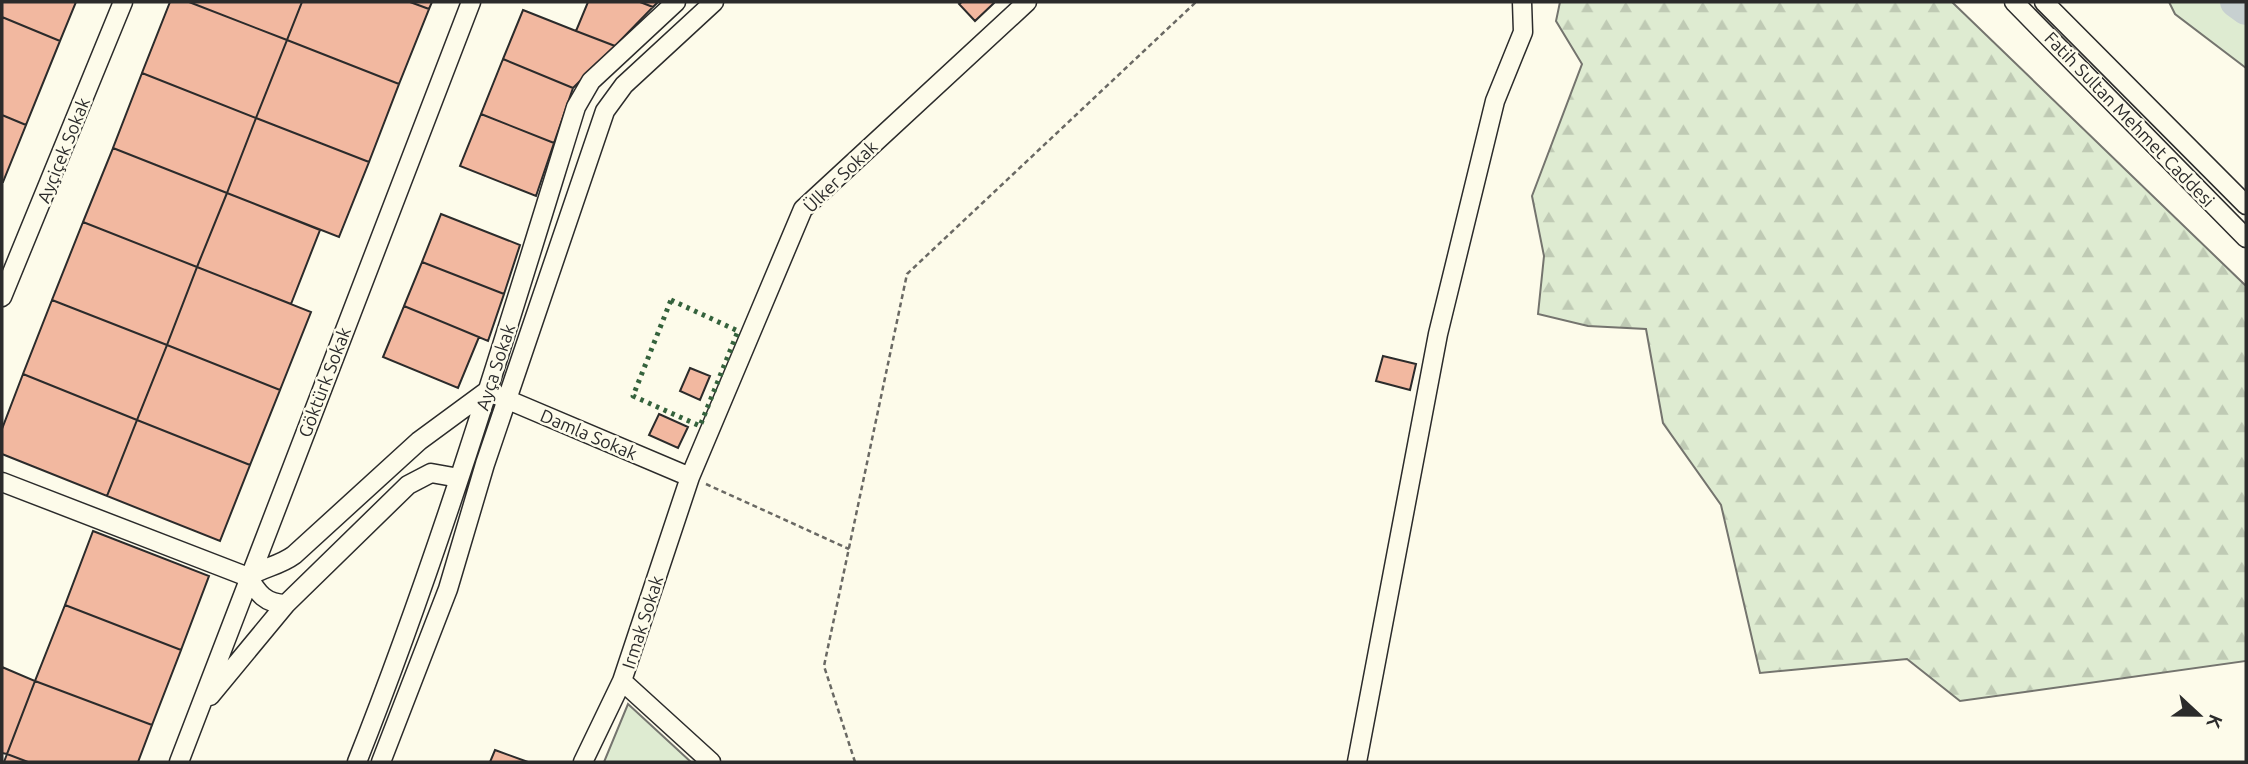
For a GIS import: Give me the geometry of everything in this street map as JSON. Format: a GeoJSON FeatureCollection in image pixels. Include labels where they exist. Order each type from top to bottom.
{"type":"FeatureCollection","features":[{"type":"Feature","properties":{"kind":"street","name":"Ayçiçek Sokak"},"geometry":{"type":"LineString","coordinates":[[2,297],[123,2]]}},
{"type":"Feature","properties":{"kind":"street","name":"Göktürk Sokak"},"geometry":{"type":"LineString","coordinates":[[179,762],[248,576],[471,2]]}},
{"type":"Feature","properties":{"kind":"street","name":"Ayça Sokak"},"geometry":{"type":"LineString","coordinates":[[357,762],[418,603],[576,107],[591,81],[676,2]]}},
{"type":"Feature","properties":{"kind":"street"},"geometry":{"type":"LineString","coordinates":[[383,757],[448,589],[507,399],[605,111],[624,85],[714,2]]}},
{"type":"Feature","properties":{"kind":"street","name":"Ülker Sokak"},"geometry":{"type":"LineString","coordinates":[[690,477],[803,209],[1027,2]]}},
{"type":"Feature","properties":{"kind":"street"},"geometry":{"type":"LineString","coordinates":[[1357,762],[1438,334],[1495,102],[1522,33],[1522,2]]}},
{"type":"Feature","properties":{"kind":"street","name":"Fatih Sultan Mehmet Caddesi"},"geometry":{"type":"LineString","coordinates":[[2014,2],[2246,237]]}},
{"type":"Feature","properties":{"kind":"street","name":"Fatih Sultan Mehmet Caddesi"},"geometry":{"type":"LineString","coordinates":[[2044,2],[2246,205]]}},
{"type":"Feature","properties":{"kind":"street"},"geometry":{"type":"LineString","coordinates":[[248,576],[260,570],[280,566],[419,441],[487,391]]}},
{"type":"Feature","properties":{"kind":"street","name":"Damla Sokak"},"geometry":{"type":"LineString","coordinates":[[487,391],[690,477]]}},
{"type":"Feature","properties":{"kind":"street"},"geometry":{"type":"LineString","coordinates":[[198,712],[286,604],[408,485],[430,473],[459,478]]}},
{"type":"Feature","properties":{"kind":"street","name":"Irmak Sokak"},"geometry":{"type":"LineString","coordinates":[[583,762],[622,681],[690,477]]}},
{"type":"Feature","properties":{"kind":"street"},"geometry":{"type":"LineString","coordinates":[[2,482],[248,576],[259,596],[274,604],[286,604]]}},
{"type":"Feature","properties":{"kind":"street"},"geometry":{"type":"LineString","coordinates":[[622,681],[711,762]]}},
{"type":"Feature","properties":{"kind":"path"},"geometry":{"type":"LineString","coordinates":[[855,762],[824,666],[907,274],[1196,2]]}},
{"type":"Feature","properties":{"kind":"path"},"geometry":{"type":"LineString","coordinates":[[690,477],[849,549]]}},
{"type":"Feature","properties":{"kind":"green space"},"geometry":{"type":"Polygon","coordinates":[[[1560,2],[1952,2],[2246,286],[2246,661],[1960,701],[1907,659],[1760,673],[1721,505],[1663,423],[1646,329],[1588,326],[1538,314],[1544,256],[1532,196],[1582,64],[1556,21],[1560,2]]]}},
{"type":"Feature","properties":{"kind":"green space"},"geometry":{"type":"Polygon","coordinates":[[[2169,2],[2246,2],[2246,68],[2175,14],[2169,2]]]}},
{"type":"Feature","properties":{"kind":"green space"},"geometry":{"type":"Polygon","coordinates":[[[628,704],[691,762],[604,762],[628,704]]]}},
{"type":"Feature","properties":{"kind":"building"},"geometry":{"type":"Polygon","coordinates":[[[2,2],[76,2],[60,41],[2,17],[2,2]]]}},
{"type":"Feature","properties":{"kind":"building"},"geometry":{"type":"Polygon","coordinates":[[[170,2],[189,2],[287,40],[256,118],[142,73],[170,2]]]}},
{"type":"Feature","properties":{"kind":"building"},"geometry":{"type":"Polygon","coordinates":[[[189,2],[302,2],[287,40],[189,2]]]}},
{"type":"Feature","properties":{"kind":"building"},"geometry":{"type":"Polygon","coordinates":[[[302,2],[410,2],[429,9],[399,84],[287,40],[302,2]]]}},
{"type":"Feature","properties":{"kind":"building"},"geometry":{"type":"Polygon","coordinates":[[[410,2],[432,2],[429,9],[410,2]]]}},
{"type":"Feature","properties":{"kind":"building"},"geometry":{"type":"Polygon","coordinates":[[[588,2],[640,2],[653,7],[615,46],[576,31],[588,2]]]}},
{"type":"Feature","properties":{"kind":"building"},"geometry":{"type":"Polygon","coordinates":[[[640,2],[658,2],[653,7],[640,2]]]}},
{"type":"Feature","properties":{"kind":"building"},"geometry":{"type":"Polygon","coordinates":[[[994,3],[975,21],[959,4],[994,3]]]}},
{"type":"Feature","properties":{"kind":"building"},"geometry":{"type":"Polygon","coordinates":[[[523,10],[615,46],[573,88],[503,59],[523,10]]]}},
{"type":"Feature","properties":{"kind":"building"},"geometry":{"type":"Polygon","coordinates":[[[2,17],[60,41],[26,125],[2,115],[2,17]]]}},
{"type":"Feature","properties":{"kind":"building"},"geometry":{"type":"Polygon","coordinates":[[[287,40],[399,84],[369,162],[256,118],[287,40]]]}},
{"type":"Feature","properties":{"kind":"building"},"geometry":{"type":"Polygon","coordinates":[[[503,59],[573,88],[554,143],[481,114],[503,59]]]}},
{"type":"Feature","properties":{"kind":"building"},"geometry":{"type":"Polygon","coordinates":[[[142,73],[256,118],[227,193],[113,148],[142,73]]]}},
{"type":"Feature","properties":{"kind":"building"},"geometry":{"type":"Polygon","coordinates":[[[481,114],[554,143],[536,196],[460,166],[481,114]]]}},
{"type":"Feature","properties":{"kind":"building"},"geometry":{"type":"Polygon","coordinates":[[[2,115],[26,125],[3,182],[2,182],[2,115]]]}},
{"type":"Feature","properties":{"kind":"building"},"geometry":{"type":"Polygon","coordinates":[[[256,118],[369,162],[339,237],[227,193],[256,118]]]}},
{"type":"Feature","properties":{"kind":"building"},"geometry":{"type":"Polygon","coordinates":[[[113,148],[227,193],[197,267],[83,222],[113,148]]]}},
{"type":"Feature","properties":{"kind":"building"},"geometry":{"type":"Polygon","coordinates":[[[227,193],[320,230],[291,304],[197,267],[227,193]]]}},
{"type":"Feature","properties":{"kind":"building"},"geometry":{"type":"Polygon","coordinates":[[[441,214],[520,245],[504,294],[422,262],[441,214]]]}},
{"type":"Feature","properties":{"kind":"building"},"geometry":{"type":"Polygon","coordinates":[[[83,222],[197,267],[167,345],[52,300],[83,222]]]}},
{"type":"Feature","properties":{"kind":"building"},"geometry":{"type":"Polygon","coordinates":[[[422,262],[504,294],[488,341],[404,306],[422,262]]]}},
{"type":"Feature","properties":{"kind":"building"},"geometry":{"type":"Polygon","coordinates":[[[197,267],[311,312],[280,390],[167,345],[197,267]]]}},
{"type":"Feature","properties":{"kind":"building"},"geometry":{"type":"Polygon","coordinates":[[[52,300],[167,345],[137,420],[23,374],[52,300]]]}},
{"type":"Feature","properties":{"kind":"building"},"geometry":{"type":"Polygon","coordinates":[[[404,306],[479,337],[458,388],[383,357],[404,306]]]}},
{"type":"Feature","properties":{"kind":"building"},"geometry":{"type":"Polygon","coordinates":[[[167,345],[280,390],[250,465],[137,420],[167,345]]]}},
{"type":"Feature","properties":{"kind":"building"},"geometry":{"type":"Polygon","coordinates":[[[1383,356],[1416,364],[1410,390],[1376,381],[1383,356]]]}},
{"type":"Feature","properties":{"kind":"building"},"geometry":{"type":"Polygon","coordinates":[[[690,368],[710,376],[700,400],[680,391],[690,368]]]}},
{"type":"Feature","properties":{"kind":"building"},"geometry":{"type":"Polygon","coordinates":[[[23,374],[137,420],[107,496],[2,454],[2,429],[23,374]]]}},
{"type":"Feature","properties":{"kind":"building"},"geometry":{"type":"Polygon","coordinates":[[[659,414],[688,427],[678,448],[649,435],[659,414]]]}},
{"type":"Feature","properties":{"kind":"building"},"geometry":{"type":"Polygon","coordinates":[[[137,420],[250,465],[220,541],[107,496],[137,420]]]}},
{"type":"Feature","properties":{"kind":"building"},"geometry":{"type":"Polygon","coordinates":[[[93,531],[209,576],[181,650],[65,605],[93,531]]]}},
{"type":"Feature","properties":{"kind":"building"},"geometry":{"type":"Polygon","coordinates":[[[65,605],[181,650],[152,725],[35,681],[65,605]]]}},
{"type":"Feature","properties":{"kind":"building"},"geometry":{"type":"Polygon","coordinates":[[[2,667],[35,681],[7,754],[2,753],[2,667]]]}},
{"type":"Feature","properties":{"kind":"building"},"geometry":{"type":"Polygon","coordinates":[[[35,681],[152,725],[138,762],[28,762],[7,754],[35,681]]]}},
{"type":"Feature","properties":{"kind":"building"},"geometry":{"type":"Polygon","coordinates":[[[495,750],[528,762],[490,762],[495,750]]]}},
{"type":"Feature","properties":{"kind":"building"},"geometry":{"type":"Polygon","coordinates":[[[7,754],[28,762],[4,762],[7,754]]]}},
{"type":"Feature","properties":{"kind":"waterway"},"geometry":{"type":"LineString","coordinates":[[2235,2],[2246,10]]}},
{"type":"Feature","properties":{"kind":"hedge"},"geometry":{"type":"LineString","coordinates":[[671,300],[738,331],[700,426],[633,396],[671,300]]}}]}
